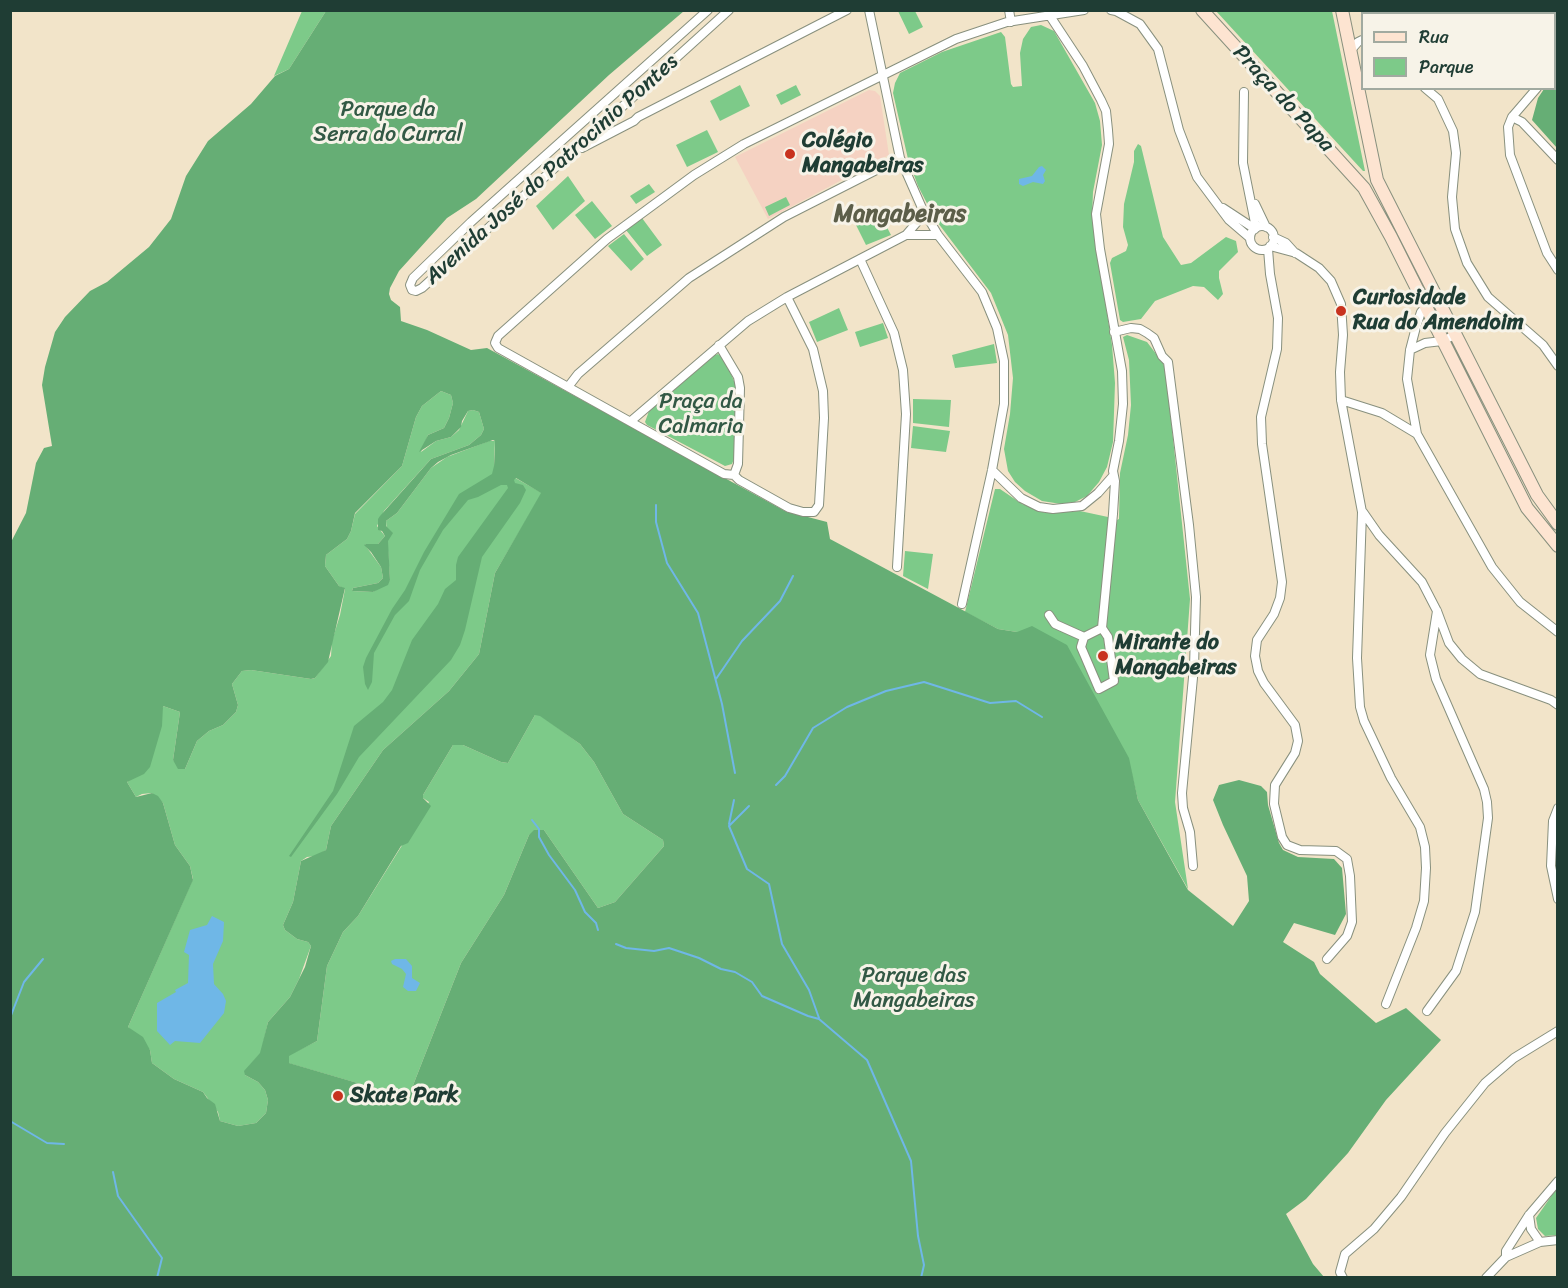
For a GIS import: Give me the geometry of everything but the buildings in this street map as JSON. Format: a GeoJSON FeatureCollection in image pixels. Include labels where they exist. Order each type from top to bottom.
{"type":"FeatureCollection","features":[{"type":"Feature","properties":{"kind":"street","name":"Avenida José do Patrocínio Pontes"},"geometry":{"type":"LineString","coordinates":[[708,10],[471,222],[413,278],[410,285],[412,290],[422,288],[729,10]]}},
{"type":"Feature","properties":{"kind":"street"},"geometry":{"type":"LineString","coordinates":[[571,154],[638,117],[848,10]]}},
{"type":"Feature","properties":{"kind":"street"},"geometry":{"type":"LineString","coordinates":[[869,10],[900,158],[922,208],[938,235],[982,292],[997,328],[1004,361],[1005,396],[992,470],[962,604]]}},
{"type":"Feature","properties":{"kind":"street"},"geometry":{"type":"LineString","coordinates":[[1009,10],[1011,22]]}},
{"type":"Feature","properties":{"kind":"street"},"geometry":{"type":"LineString","coordinates":[[787,297],[813,349],[823,391],[824,418],[819,505],[814,512],[789,508],[734,475],[724,474],[498,348],[495,343],[498,336],[607,238],[694,175],[744,144],[956,39],[1011,22],[1084,10]]}},
{"type":"Feature","properties":{"kind":"street"},"geometry":{"type":"LineString","coordinates":[[1111,10],[1140,24],[1158,49],[1171,104],[1197,177],[1235,226],[1250,238],[1270,274],[1276,296],[1277,349],[1261,417],[1262,444],[1282,582],[1280,598],[1274,614],[1257,640],[1255,656],[1264,683],[1295,725],[1298,741],[1296,753],[1275,785],[1274,804],[1282,837],[1287,845],[1300,850],[1336,851],[1347,859],[1352,922],[1347,936],[1327,959]]}},
{"type":"Feature","properties":{"kind":"street","name":"Praça do Papa"},"geometry":{"type":"LineString","coordinates":[[1202,10],[1364,188],[1391,237],[1527,508],[1557,546]]}},
{"type":"Feature","properties":{"kind":"street","name":"Praça do Papa"},"geometry":{"type":"LineString","coordinates":[[1342,10],[1377,180],[1537,495],[1557,524]]}},
{"type":"Feature","properties":{"kind":"street"},"geometry":{"type":"LineString","coordinates":[[1050,16],[1083,66],[1106,111],[1109,144],[1096,214],[1122,371],[1123,404],[1113,476],[1113,514],[1102,628],[1108,638],[1114,681],[1099,689],[1081,647],[1084,637],[1102,628]]}},
{"type":"Feature","properties":{"kind":"street"},"geometry":{"type":"LineString","coordinates":[[1350,51],[1361,41]]}},
{"type":"Feature","properties":{"kind":"street"},"geometry":{"type":"LineString","coordinates":[[1427,90],[1438,99],[1453,131],[1456,153],[1452,197],[1455,229],[1467,263],[1488,297],[1543,345],[1557,366]]}},
{"type":"Feature","properties":{"kind":"street"},"geometry":{"type":"LineString","coordinates":[[1535,90],[1512,117],[1508,127],[1510,155],[1547,253],[1557,270]]}},
{"type":"Feature","properties":{"kind":"street"},"geometry":{"type":"LineString","coordinates":[[1244,92],[1244,163],[1256,228],[1250,238]]}},
{"type":"Feature","properties":{"kind":"street"},"geometry":{"type":"LineString","coordinates":[[624,107],[622,113],[625,117],[638,117]]}},
{"type":"Feature","properties":{"kind":"street"},"geometry":{"type":"LineString","coordinates":[[1512,117],[1522,122],[1557,160]]}},
{"type":"Feature","properties":{"kind":"street"},"geometry":{"type":"LineString","coordinates":[[568,387],[578,374],[680,285],[708,264],[784,217],[900,158]]}},
{"type":"Feature","properties":{"kind":"street"},"geometry":{"type":"LineString","coordinates":[[1364,188],[1377,180]]}},
{"type":"Feature","properties":{"kind":"street"},"geometry":{"type":"LineString","coordinates":[[1249,193],[1266,227],[1274,237],[1286,243],[1296,253],[1319,268],[1331,281],[1341,303],[1343,335],[1340,372],[1341,400],[1362,512],[1357,658],[1360,706],[1364,721],[1391,778],[1420,827],[1425,847],[1424,901],[1416,928],[1386,1004]]}},
{"type":"Feature","properties":{"kind":"street"},"geometry":{"type":"LineString","coordinates":[[1217,204],[1256,228],[1266,227]]}},
{"type":"Feature","properties":{"kind":"street"},"geometry":{"type":"LineString","coordinates":[[631,421],[748,321],[787,297],[906,235],[918,221],[922,208]]}},
{"type":"Feature","properties":{"kind":"street"},"geometry":{"type":"LineString","coordinates":[[906,235],[938,235]]}},
{"type":"Feature","properties":{"kind":"street"},"geometry":{"type":"LineString","coordinates":[[1270,274],[1269,248],[1274,237]]}},
{"type":"Feature","properties":{"kind":"street"},"geometry":{"type":"LineString","coordinates":[[1257,249],[1269,248],[1296,253]]}},
{"type":"Feature","properties":{"kind":"street"},"geometry":{"type":"LineString","coordinates":[[860,259],[894,333],[903,370],[906,414],[897,567]]}},
{"type":"Feature","properties":{"kind":"street"},"geometry":{"type":"LineString","coordinates":[[1439,300],[1425,307],[1416,327],[1410,350],[1407,379],[1417,434],[1492,567],[1520,602],[1557,632]]}},
{"type":"Feature","properties":{"kind":"street"},"geometry":{"type":"LineString","coordinates":[[1416,327],[1425,343]]}},
{"type":"Feature","properties":{"kind":"street"},"geometry":{"type":"LineString","coordinates":[[1114,332],[1131,328],[1140,329],[1154,338],[1162,356],[1168,362],[1196,597],[1194,668],[1182,793],[1183,808],[1190,832],[1193,866]]}},
{"type":"Feature","properties":{"kind":"street"},"geometry":{"type":"LineString","coordinates":[[1410,350],[1425,343],[1443,341],[1457,334]]}},
{"type":"Feature","properties":{"kind":"street"},"geometry":{"type":"LineString","coordinates":[[719,345],[738,377],[740,388],[738,464],[734,475]]}},
{"type":"Feature","properties":{"kind":"street"},"geometry":{"type":"LineString","coordinates":[[1341,400],[1382,413],[1417,434]]}},
{"type":"Feature","properties":{"kind":"street"},"geometry":{"type":"LineString","coordinates":[[992,470],[1021,498],[1039,507],[1053,509],[1082,506],[1113,476]]}},
{"type":"Feature","properties":{"kind":"street"},"geometry":{"type":"LineString","coordinates":[[1362,512],[1379,535],[1422,582],[1437,611],[1449,643],[1462,659],[1480,674],[1551,700],[1557,705]]}},
{"type":"Feature","properties":{"kind":"street"},"geometry":{"type":"LineString","coordinates":[[1427,1011],[1456,971],[1475,912],[1488,818],[1484,789],[1436,679],[1430,655],[1437,611]]}},
{"type":"Feature","properties":{"kind":"street"},"geometry":{"type":"LineString","coordinates":[[1049,615],[1055,624],[1084,637]]}},
{"type":"Feature","properties":{"kind":"street"},"geometry":{"type":"LineString","coordinates":[[1557,808],[1553,821],[1551,866],[1557,899]]}},
{"type":"Feature","properties":{"kind":"street"},"geometry":{"type":"LineString","coordinates":[[1343,1278],[1340,1272],[1346,1254],[1374,1229],[1401,1197],[1445,1133],[1485,1083],[1514,1058],[1557,1031]]}},
{"type":"Feature","properties":{"kind":"street"},"geometry":{"type":"LineString","coordinates":[[1506,1257],[1506,1251],[1529,1215],[1557,1181]]}},
{"type":"Feature","properties":{"kind":"street"},"geometry":{"type":"LineString","coordinates":[[1529,1215],[1531,1229],[1540,1242]]}},
{"type":"Feature","properties":{"kind":"street"},"geometry":{"type":"LineString","coordinates":[[1486,1278],[1506,1257],[1540,1242],[1557,1240]]}},
{"type":"Feature","properties":{"kind":"shaded area","name":"Colégio Mangabeiras"},"geometry":{"type":"Polygon","coordinates":[[[869,90],[875,91],[880,96],[889,155],[768,219],[735,157],[869,90]]]}},
{"type":"Feature","properties":{"kind":"green space"},"geometry":{"type":"Polygon","coordinates":[[[302,11],[326,11],[289,69],[274,76],[302,11]]]}},
{"type":"Feature","properties":{"kind":"green space","name":"Parque das Mangabeiras"},"geometry":{"type":"Polygon","coordinates":[[[326,11],[684,11],[609,75],[476,199],[447,218],[399,271],[390,288],[391,300],[400,307],[401,321],[471,350],[487,348],[785,511],[827,522],[830,539],[998,629],[1017,632],[1032,626],[1067,645],[1129,758],[1138,800],[1188,890],[1233,926],[1249,901],[1247,876],[1213,800],[1219,785],[1239,780],[1261,786],[1267,792],[1268,805],[1283,850],[1298,857],[1334,859],[1342,868],[1346,914],[1335,935],[1294,923],[1283,942],[1314,962],[1320,974],[1376,1023],[1406,1008],[1441,1040],[1386,1100],[1348,1153],[1306,1199],[1286,1214],[1313,1264],[1324,1277],[11,1278],[10,544],[26,513],[36,463],[44,448],[52,446],[42,385],[45,367],[55,332],[65,317],[90,291],[107,282],[149,247],[171,219],[186,176],[208,141],[251,104],[275,76],[289,69],[326,11]],[[441,391],[422,406],[416,417],[402,466],[355,513],[347,539],[326,555],[325,566],[339,586],[345,588],[328,662],[315,678],[311,679],[251,670],[242,671],[232,684],[238,705],[236,712],[223,725],[209,731],[197,741],[185,769],[178,769],[173,760],[180,712],[163,706],[162,726],[150,767],[144,774],[127,782],[136,797],[152,793],[158,796],[163,803],[175,845],[190,866],[193,880],[128,1027],[143,1037],[150,1050],[152,1063],[174,1079],[203,1092],[215,1104],[220,1121],[238,1126],[256,1123],[266,1113],[268,1100],[265,1090],[258,1082],[245,1075],[244,1071],[260,1053],[268,1022],[290,997],[305,967],[311,946],[308,942],[297,939],[285,930],[283,925],[293,902],[301,861],[326,850],[331,826],[383,750],[449,691],[479,654],[495,573],[541,493],[516,478],[514,480],[515,483],[523,485],[526,490],[520,503],[482,557],[460,645],[451,660],[359,757],[337,794],[291,857],[289,856],[333,791],[354,726],[383,702],[392,690],[412,640],[438,604],[445,589],[456,580],[458,557],[508,488],[507,485],[501,485],[468,500],[443,530],[420,570],[409,601],[395,615],[374,653],[372,682],[368,690],[363,667],[366,658],[424,552],[459,494],[492,474],[494,466],[495,441],[493,440],[451,455],[431,468],[397,513],[386,521],[386,526],[393,533],[388,541],[390,580],[388,585],[373,592],[352,591],[353,588],[378,583],[383,578],[381,567],[364,545],[378,544],[385,536],[382,531],[378,530],[380,516],[431,459],[469,445],[481,435],[484,429],[479,412],[468,411],[461,427],[451,437],[436,441],[419,452],[428,435],[444,428],[449,418],[453,403],[451,395],[441,391]],[[535,715],[508,763],[463,745],[453,745],[423,795],[431,806],[408,843],[401,846],[358,916],[343,932],[327,966],[317,1041],[289,1056],[289,1063],[402,1096],[410,1093],[461,963],[504,895],[529,835],[534,830],[544,830],[598,908],[615,902],[664,846],[663,840],[623,814],[594,762],[580,744],[540,716],[535,715]]]}},
{"type":"Feature","properties":{"kind":"green space"},"geometry":{"type":"Polygon","coordinates":[[[898,11],[915,11],[923,27],[909,34],[898,11]]]}},
{"type":"Feature","properties":{"kind":"green space"},"geometry":{"type":"Polygon","coordinates":[[[1216,11],[1332,11],[1365,171],[1363,171],[1216,11]]]}},
{"type":"Feature","properties":{"kind":"green space"},"geometry":{"type":"Polygon","coordinates":[[[1041,25],[1054,31],[1095,103],[1100,121],[1102,145],[1093,192],[1092,218],[1112,345],[1115,383],[1113,442],[1107,467],[1099,482],[1087,496],[1075,502],[1061,504],[1042,501],[1025,491],[1008,471],[1004,449],[1013,378],[1008,335],[991,293],[935,219],[918,186],[908,159],[893,93],[900,73],[942,52],[1001,32],[1005,37],[1011,84],[1013,87],[1022,86],[1020,53],[1023,39],[1031,27],[1041,25]]]}},
{"type":"Feature","properties":{"kind":"green space"},"geometry":{"type":"Polygon","coordinates":[[[1557,75],[1557,148],[1532,120],[1538,98],[1543,90],[1556,90],[1557,75]]]}},
{"type":"Feature","properties":{"kind":"green space"},"geometry":{"type":"Polygon","coordinates":[[[740,85],[750,106],[720,121],[710,101],[740,85]]]}},
{"type":"Feature","properties":{"kind":"green space"},"geometry":{"type":"Polygon","coordinates":[[[796,85],[801,95],[781,105],[776,95],[796,85]]]}},
{"type":"Feature","properties":{"kind":"green space"},"geometry":{"type":"Polygon","coordinates":[[[707,130],[718,152],[687,167],[676,145],[707,130]]]}},
{"type":"Feature","properties":{"kind":"green space"},"geometry":{"type":"Polygon","coordinates":[[[1138,144],[1141,146],[1163,237],[1181,265],[1191,263],[1226,237],[1236,241],[1238,252],[1219,271],[1223,294],[1218,300],[1204,287],[1193,286],[1155,301],[1141,319],[1123,322],[1120,320],[1110,263],[1112,258],[1126,251],[1128,245],[1123,227],[1124,204],[1134,162],[1134,151],[1138,144]]]}},
{"type":"Feature","properties":{"kind":"green space"},"geometry":{"type":"Polygon","coordinates":[[[568,176],[585,201],[553,230],[536,206],[568,176]]]}},
{"type":"Feature","properties":{"kind":"green space"},"geometry":{"type":"Polygon","coordinates":[[[649,184],[655,192],[636,204],[630,196],[649,184]]]}},
{"type":"Feature","properties":{"kind":"green space"},"geometry":{"type":"Polygon","coordinates":[[[786,197],[790,205],[769,216],[765,207],[786,197]]]}},
{"type":"Feature","properties":{"kind":"green space"},"geometry":{"type":"Polygon","coordinates":[[[592,201],[612,226],[595,239],[575,215],[592,201]]]}},
{"type":"Feature","properties":{"kind":"green space"},"geometry":{"type":"Polygon","coordinates":[[[878,210],[891,235],[866,245],[854,221],[878,210]]]}},
{"type":"Feature","properties":{"kind":"green space"},"geometry":{"type":"Polygon","coordinates":[[[642,218],[662,245],[647,256],[626,230],[642,218]]]}},
{"type":"Feature","properties":{"kind":"green space"},"geometry":{"type":"Polygon","coordinates":[[[624,234],[644,259],[631,271],[608,246],[624,234]]]}},
{"type":"Feature","properties":{"kind":"green space"},"geometry":{"type":"Polygon","coordinates":[[[839,308],[848,330],[817,342],[809,322],[839,308]]]}},
{"type":"Feature","properties":{"kind":"green space"},"geometry":{"type":"Polygon","coordinates":[[[883,323],[888,338],[860,347],[855,332],[883,323]]]}},
{"type":"Feature","properties":{"kind":"green space"},"geometry":{"type":"Polygon","coordinates":[[[1127,335],[1147,342],[1163,363],[1166,372],[1190,599],[1175,802],[1188,889],[1138,800],[1128,758],[1017,632],[998,629],[965,612],[995,489],[1000,489],[1022,504],[1046,513],[1080,511],[1108,517],[1113,522],[1119,519],[1120,473],[1128,435],[1131,405],[1129,360],[1123,337],[1127,335]]]}},
{"type":"Feature","properties":{"kind":"green space"},"geometry":{"type":"Polygon","coordinates":[[[994,344],[997,363],[955,368],[952,355],[994,344]]]}},
{"type":"Feature","properties":{"kind":"green space","name":"Praça da Calmaria"},"geometry":{"type":"Polygon","coordinates":[[[718,354],[725,359],[736,386],[738,408],[734,459],[732,464],[725,466],[645,422],[649,411],[718,354]]]}},
{"type":"Feature","properties":{"kind":"green space"},"geometry":{"type":"Polygon","coordinates":[[[441,391],[451,395],[453,403],[449,418],[444,428],[428,435],[421,452],[436,441],[451,437],[459,430],[468,411],[479,412],[484,429],[481,435],[469,445],[431,459],[384,511],[377,526],[385,536],[378,544],[365,545],[381,567],[383,578],[378,583],[353,588],[352,591],[373,592],[390,580],[386,521],[397,513],[431,468],[447,457],[489,441],[495,441],[494,466],[542,493],[495,573],[479,654],[449,691],[383,750],[331,826],[326,850],[301,861],[293,902],[283,925],[285,930],[297,939],[308,942],[311,946],[290,997],[268,1022],[261,1053],[250,1065],[245,1075],[258,1082],[265,1090],[268,1100],[266,1113],[256,1123],[238,1126],[220,1121],[218,1112],[203,1092],[174,1079],[152,1063],[150,1050],[128,1027],[193,879],[190,866],[175,845],[163,803],[152,793],[136,797],[127,782],[132,778],[163,706],[180,712],[173,760],[185,769],[197,741],[209,731],[223,725],[236,712],[238,705],[232,684],[242,671],[251,670],[315,678],[331,656],[332,641],[345,589],[339,586],[325,566],[326,555],[347,539],[355,514],[402,466],[416,417],[422,406],[441,391]]]}},
{"type":"Feature","properties":{"kind":"green space"},"geometry":{"type":"Polygon","coordinates":[[[913,399],[951,400],[949,427],[913,423],[913,399]]]}},
{"type":"Feature","properties":{"kind":"green space"},"geometry":{"type":"Polygon","coordinates":[[[913,426],[950,431],[946,452],[911,448],[913,426]]]}},
{"type":"Feature","properties":{"kind":"green space"},"geometry":{"type":"Polygon","coordinates":[[[905,551],[933,554],[928,589],[903,576],[905,551]]]}},
{"type":"Feature","properties":{"kind":"green space"},"geometry":{"type":"Polygon","coordinates":[[[535,715],[540,715],[580,744],[594,762],[623,814],[663,840],[664,846],[615,902],[598,908],[544,830],[529,835],[504,895],[461,963],[410,1093],[402,1096],[288,1063],[289,1055],[317,1041],[327,966],[343,932],[358,916],[429,802],[423,798],[423,795],[453,745],[463,745],[508,763],[535,715]]]}},
{"type":"Feature","properties":{"kind":"green space"},"geometry":{"type":"Polygon","coordinates":[[[1557,1188],[1557,1235],[1545,1236],[1538,1229],[1536,1218],[1557,1188]]]}},
{"type":"Feature","properties":{"kind":"water"},"geometry":{"type":"Polygon","coordinates":[[[1042,166],[1046,170],[1043,175],[1045,181],[1043,184],[1033,182],[1023,186],[1019,184],[1019,179],[1032,176],[1042,166]]]}},
{"type":"Feature","properties":{"kind":"water"},"geometry":{"type":"Polygon","coordinates":[[[212,916],[224,922],[223,941],[213,964],[214,984],[226,1001],[224,1013],[200,1043],[175,1041],[170,1045],[157,1031],[157,1003],[188,983],[189,955],[184,952],[190,930],[207,925],[212,916]]]}},
{"type":"Feature","properties":{"kind":"water"},"geometry":{"type":"Polygon","coordinates":[[[406,959],[412,966],[412,978],[420,983],[416,991],[408,991],[403,987],[406,974],[392,964],[391,961],[406,959]]]}},
{"type":"Feature","properties":{"kind":"waterway"},"geometry":{"type":"LineString","coordinates":[[656,505],[656,522],[667,563],[698,613],[722,704],[735,773]]}},
{"type":"Feature","properties":{"kind":"waterway"},"geometry":{"type":"LineString","coordinates":[[716,679],[742,641],[780,601],[793,576]]}},
{"type":"Feature","properties":{"kind":"waterway"},"geometry":{"type":"LineString","coordinates":[[776,785],[785,776],[813,728],[847,707],[886,691],[924,682],[990,703],[1016,701],[1042,717]]}},
{"type":"Feature","properties":{"kind":"waterway"},"geometry":{"type":"LineString","coordinates":[[729,824],[734,800]]}},
{"type":"Feature","properties":{"kind":"waterway"},"geometry":{"type":"LineString","coordinates":[[749,806],[729,826],[747,869],[769,884],[782,944],[809,990],[819,1018]]}},
{"type":"Feature","properties":{"kind":"waterway"},"geometry":{"type":"LineString","coordinates":[[532,820],[539,829],[539,837],[549,855],[575,890],[585,912],[596,923],[598,930]]}},
{"type":"Feature","properties":{"kind":"waterway"},"geometry":{"type":"LineString","coordinates":[[616,944],[626,948],[654,951],[669,948],[699,958],[721,969],[735,972],[752,982],[762,996],[819,1019],[867,1060],[911,1161],[918,1236],[924,1265],[921,1278]]}},
{"type":"Feature","properties":{"kind":"waterway"},"geometry":{"type":"LineString","coordinates":[[10,1018],[24,982],[43,959]]}},
{"type":"Feature","properties":{"kind":"waterway"},"geometry":{"type":"LineString","coordinates":[[10,1121],[47,1143],[64,1144]]}},
{"type":"Feature","properties":{"kind":"waterway"},"geometry":{"type":"LineString","coordinates":[[113,1172],[118,1196],[162,1258],[157,1278]]}},
{"type":"Feature","properties":{"kind":"place","name":"Colégio Mangabeiras"},"geometry":{"type":"Point","coordinates":[790,154]}},
{"type":"Feature","properties":{"kind":"place","name":"Curiosidade Rua do Amendoim"},"geometry":{"type":"Point","coordinates":[1341,311]}},
{"type":"Feature","properties":{"kind":"place","name":"Mirante do Mangabeiras"},"geometry":{"type":"Point","coordinates":[1103,656]}},
{"type":"Feature","properties":{"kind":"place","name":"Skate Park"},"geometry":{"type":"Point","coordinates":[338,1096]}},
{"type":"Feature","properties":{"kind":"district","name":"Mangabeiras"},"geometry":{"type":"Point","coordinates":[900,215]}},
{"type":"Feature","properties":{"kind":"park label","name":"Parque da Serra do Curral"},"geometry":{"type":"Point","coordinates":[388,122]}}]}
